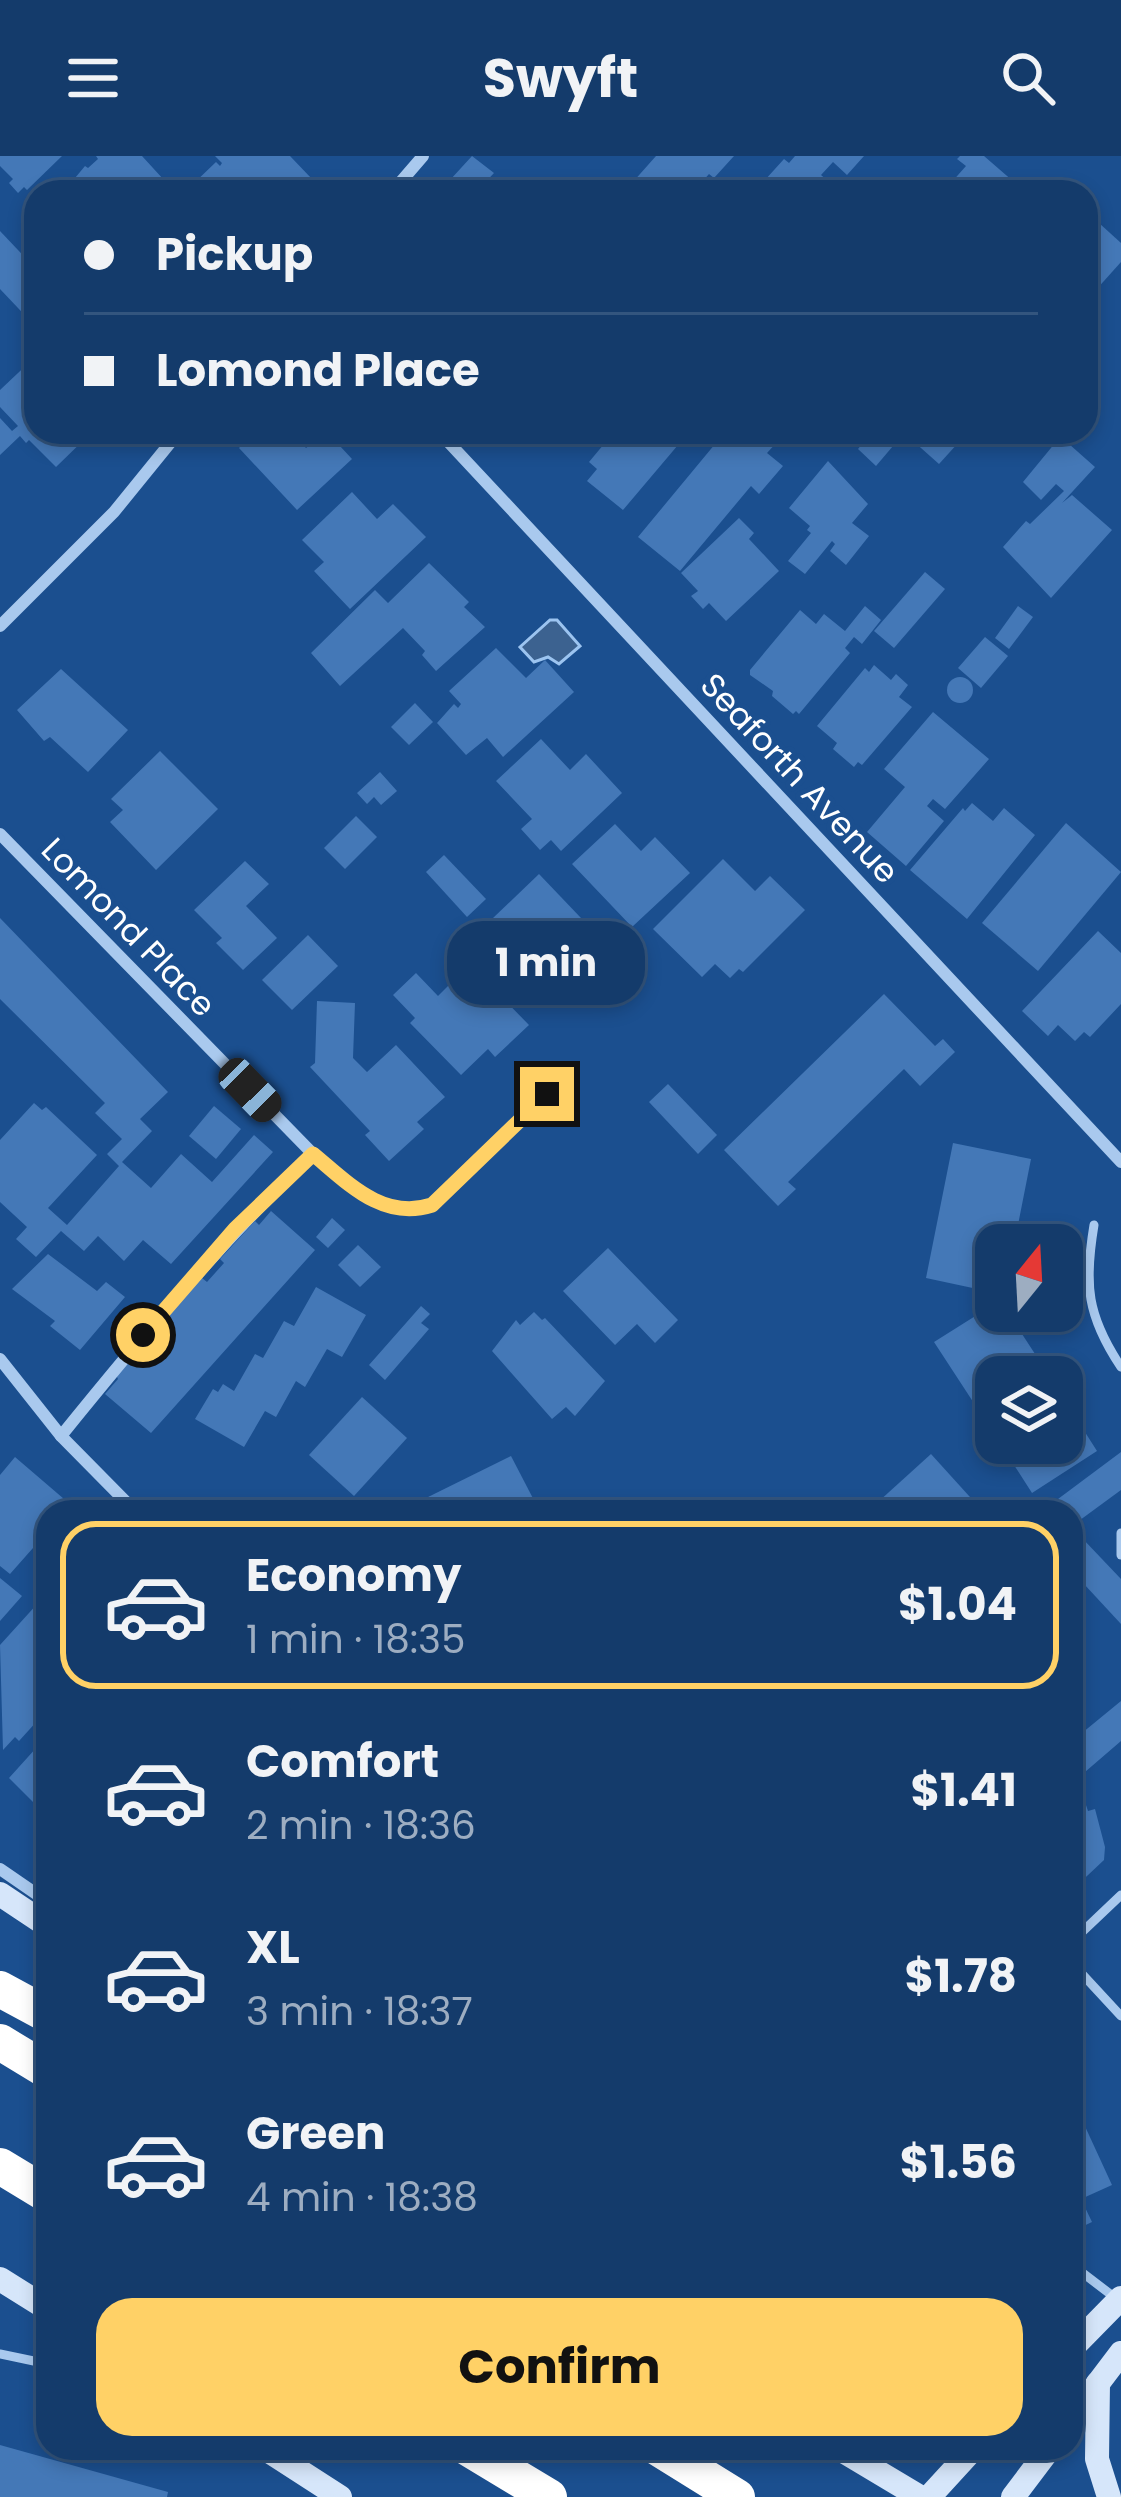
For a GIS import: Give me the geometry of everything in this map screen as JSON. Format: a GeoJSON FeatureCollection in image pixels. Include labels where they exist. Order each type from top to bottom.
{"type":"FeatureCollection","features":[{"type":"Feature","properties":{"kind":"highway"},"geometry":{"type":"LineString","coordinates":[[0,1989],[36,2008]]}},
{"type":"Feature","properties":{"kind":"highway"},"geometry":{"type":"LineString","coordinates":[[0,2042],[36,2064]]}},
{"type":"Feature","properties":{"kind":"highway"},"geometry":{"type":"LineString","coordinates":[[0,2166],[36,2188]]}},
{"type":"Feature","properties":{"kind":"highway"},"geometry":{"type":"LineString","coordinates":[[488,2460],[550,2497]]}},
{"type":"Feature","properties":{"kind":"highway"},"geometry":{"type":"LineString","coordinates":[[677,2460],[737,2497]]}},
{"type":"Feature","properties":{"kind":"main road"},"geometry":{"type":"LineString","coordinates":[[0,1894],[36,1918]]}},
{"type":"Feature","properties":{"kind":"main road"},"geometry":{"type":"LineString","coordinates":[[0,2278],[36,2301]]}},
{"type":"Feature","properties":{"kind":"main road"},"geometry":{"type":"LineString","coordinates":[[1083,2337],[1120,2299]]}},
{"type":"Feature","properties":{"kind":"main road"},"geometry":{"type":"LineString","coordinates":[[1083,2404],[1121,2353]]}},
{"type":"Feature","properties":{"kind":"main road"},"geometry":{"type":"LineString","coordinates":[[1098,2383],[1097,2459],[1108,2497]]}},
{"type":"Feature","properties":{"kind":"main road"},"geometry":{"type":"LineString","coordinates":[[283,2460],[340,2497]]}},
{"type":"Feature","properties":{"kind":"main road"},"geometry":{"type":"LineString","coordinates":[[859,2460],[925,2497],[962,2460]]}},
{"type":"Feature","properties":{"kind":"main road"},"geometry":{"type":"LineString","coordinates":[[1013,2497],[1041,2460]]}},
{"type":"Feature","properties":{"kind":"street"},"geometry":{"type":"LineString","coordinates":[[402,180],[423,156]]}},
{"type":"Feature","properties":{"kind":"street"},"geometry":{"type":"LineString","coordinates":[[0,626],[114,512],[169,444]]}},
{"type":"Feature","properties":{"kind":"street","name":"Seaforth Avenue"},"geometry":{"type":"LineString","coordinates":[[450,444],[1121,1162]]}},
{"type":"Feature","properties":{"kind":"street","name":"Lomond Place"},"geometry":{"type":"LineString","coordinates":[[0,834],[313,1154],[355,1189],[387,1207],[409,1212],[432,1205],[547,1094]]}},
{"type":"Feature","properties":{"kind":"street"},"geometry":{"type":"LineString","coordinates":[[61,1436],[188,1282],[313,1154]]}},
{"type":"Feature","properties":{"kind":"street"},"geometry":{"type":"LineString","coordinates":[[0,1359],[61,1436],[124,1500]]}},
{"type":"Feature","properties":{"kind":"street"},"geometry":{"type":"LineString","coordinates":[[0,1869],[36,1894]]}},
{"type":"Feature","properties":{"kind":"lane"},"geometry":{"type":"LineString","coordinates":[[1094,1226],[1088,1261],[1090,1306],[1100,1334],[1121,1367]]}},
{"type":"Feature","properties":{"kind":"lane"},"geometry":{"type":"LineString","coordinates":[[1121,1533],[1121,1555]]}},
{"type":"Feature","properties":{"kind":"lane"},"geometry":{"type":"LineString","coordinates":[[1083,1932],[1121,1895]]}},
{"type":"Feature","properties":{"kind":"lane"},"geometry":{"type":"LineString","coordinates":[[1083,1975],[1121,2016]]}},
{"type":"Feature","properties":{"kind":"lane"},"geometry":{"type":"LineString","coordinates":[[1083,2273],[1120,2299]]}},
{"type":"Feature","properties":{"kind":"lane"},"geometry":{"type":"LineString","coordinates":[[0,2354],[36,2362]]}},
{"type":"Feature","properties":{"kind":"water"},"geometry":{"type":"Polygon","coordinates":[[[550,620],[557,620],[580,646],[559,664],[548,657],[534,662],[520,647],[550,620]]]}},
{"type":"Feature","properties":{"kind":"building"},"geometry":{"type":"Polygon","coordinates":[[[0,156],[62,156],[37,180],[24,180],[18,193],[9,183],[13,179],[0,166],[0,156]]]}},
{"type":"Feature","properties":{"kind":"building"},"geometry":{"type":"Polygon","coordinates":[[[96,156],[142,156],[164,180],[73,180],[96,156]]]}},
{"type":"Feature","properties":{"kind":"building"},"geometry":{"type":"Polygon","coordinates":[[[215,156],[290,156],[312,179],[197,180],[216,162],[222,163],[215,156]]]}},
{"type":"Feature","properties":{"kind":"building"},"geometry":{"type":"Polygon","coordinates":[[[472,156],[494,173],[487,180],[450,180],[472,156]]]}},
{"type":"Feature","properties":{"kind":"building"},"geometry":{"type":"Polygon","coordinates":[[[656,156],[734,156],[714,178],[709,174],[704,180],[635,180],[656,156]]]}},
{"type":"Feature","properties":{"kind":"building"},"geometry":{"type":"Polygon","coordinates":[[[795,156],[864,156],[847,175],[833,162],[821,175],[827,180],[765,180],[784,159],[789,163],[795,156]]]}},
{"type":"Feature","properties":{"kind":"building"},"geometry":{"type":"Polygon","coordinates":[[[984,156],[1012,180],[954,180],[966,166],[957,159],[984,156]]]}},
{"type":"Feature","properties":{"kind":"building"},"geometry":{"type":"Polygon","coordinates":[[[1098,222],[1121,243],[1121,262],[1098,288],[1098,222]]]}},
{"type":"Feature","properties":{"kind":"building"},"geometry":{"type":"Polygon","coordinates":[[[0,231],[24,256],[24,314],[0,289],[0,231]]]}},
{"type":"Feature","properties":{"kind":"building"},"geometry":{"type":"Polygon","coordinates":[[[24,367],[24,441],[20,436],[0,455],[0,418],[12,431],[18,426],[0,407],[0,390],[24,367]]]}},
{"type":"Feature","properties":{"kind":"building"},"geometry":{"type":"Polygon","coordinates":[[[33,444],[80,444],[56,467],[33,444]]]}},
{"type":"Feature","properties":{"kind":"building"},"geometry":{"type":"Polygon","coordinates":[[[243,444],[302,444],[306,448],[338,444],[352,459],[297,510],[239,448],[243,444]]]}},
{"type":"Feature","properties":{"kind":"building"},"geometry":{"type":"Polygon","coordinates":[[[604,444],[679,444],[623,510],[587,481],[597,469],[589,462],[604,444]]]}},
{"type":"Feature","properties":{"kind":"building"},"geometry":{"type":"Polygon","coordinates":[[[715,444],[775,444],[767,453],[783,466],[759,494],[751,486],[680,571],[638,537],[715,444]]]}},
{"type":"Feature","properties":{"kind":"building"},"geometry":{"type":"Polygon","coordinates":[[[862,444],[893,446],[876,466],[858,449],[862,444]]]}},
{"type":"Feature","properties":{"kind":"building"},"geometry":{"type":"Polygon","coordinates":[[[916,444],[957,444],[939,464],[916,444]]]}},
{"type":"Feature","properties":{"kind":"building"},"geometry":{"type":"Polygon","coordinates":[[[1054,444],[1069,444],[1095,467],[1062,503],[1072,495],[1112,530],[1051,598],[1003,547],[1064,491],[1056,484],[1041,500],[1023,482],[1054,444]]]}},
{"type":"Feature","properties":{"kind":"building"},"geometry":{"type":"Polygon","coordinates":[[[828,461],[868,504],[852,523],[869,536],[846,565],[830,551],[832,541],[805,574],[788,561],[811,533],[810,526],[789,508],[828,461]]]}},
{"type":"Feature","properties":{"kind":"building"},"geometry":{"type":"Polygon","coordinates":[[[352,492],[377,519],[393,504],[426,537],[350,609],[314,571],[324,562],[302,540],[352,492]]]}},
{"type":"Feature","properties":{"kind":"building"},"geometry":{"type":"Polygon","coordinates":[[[739,518],[754,533],[749,539],[779,571],[726,621],[709,603],[703,609],[691,596],[698,591],[681,573],[739,518]]]}},
{"type":"Feature","properties":{"kind":"building"},"geometry":{"type":"Polygon","coordinates":[[[429,563],[469,602],[464,607],[485,627],[436,671],[403,628],[340,686],[311,653],[375,590],[388,603],[429,563]]]}},
{"type":"Feature","properties":{"kind":"building"},"geometry":{"type":"Polygon","coordinates":[[[925,572],[945,589],[894,648],[874,631],[925,572]]]}},
{"type":"Feature","properties":{"kind":"building"},"geometry":{"type":"Polygon","coordinates":[[[865,606],[881,620],[862,644],[854,637],[845,648],[850,653],[799,714],[793,714],[772,696],[773,691],[750,675],[800,610],[816,624],[824,614],[845,631],[865,606]]]}},
{"type":"Feature","properties":{"kind":"building"},"geometry":{"type":"Polygon","coordinates":[[[1018,606],[1033,617],[1009,649],[995,638],[1018,606]]]}},
{"type":"Feature","properties":{"kind":"building"},"geometry":{"type":"Polygon","coordinates":[[[985,637],[1008,656],[981,688],[958,668],[985,637]]]}},
{"type":"Feature","properties":{"kind":"building"},"geometry":{"type":"Polygon","coordinates":[[[496,648],[526,678],[545,660],[574,692],[503,757],[487,738],[466,755],[437,723],[454,704],[458,708],[461,704],[449,691],[496,648]]]}},
{"type":"Feature","properties":{"kind":"building"},"geometry":{"type":"Polygon","coordinates":[[[874,665],[891,680],[896,674],[908,685],[899,697],[912,707],[862,765],[858,762],[854,767],[817,726],[865,668],[869,672],[874,665]]]}},
{"type":"Feature","properties":{"kind":"building"},"geometry":{"type":"Polygon","coordinates":[[[61,669],[128,730],[88,772],[50,737],[44,741],[17,710],[61,669]]]}},
{"type":"Feature","properties":{"kind":"building"},"geometry":{"type":"Polygon","coordinates":[[[960,677],[973,690],[960,703],[947,690],[960,677]]]}},
{"type":"Feature","properties":{"kind":"building"},"geometry":{"type":"Polygon","coordinates":[[[415,703],[433,722],[409,745],[391,727],[415,703]]]}},
{"type":"Feature","properties":{"kind":"building"},"geometry":{"type":"Polygon","coordinates":[[[933,712],[989,759],[945,809],[933,799],[927,806],[944,821],[906,866],[867,832],[905,787],[884,769],[933,712]]]}},
{"type":"Feature","properties":{"kind":"building"},"geometry":{"type":"Polygon","coordinates":[[[541,739],[570,770],[586,754],[622,793],[561,851],[551,840],[540,850],[521,829],[532,819],[496,781],[541,739]]]}},
{"type":"Feature","properties":{"kind":"building"},"geometry":{"type":"Polygon","coordinates":[[[160,751],[218,809],[156,870],[110,822],[123,810],[111,799],[160,751]]]}},
{"type":"Feature","properties":{"kind":"building"},"geometry":{"type":"Polygon","coordinates":[[[380,772],[397,791],[381,805],[374,797],[367,804],[357,793],[380,772]]]}},
{"type":"Feature","properties":{"kind":"building"},"geometry":{"type":"Polygon","coordinates":[[[972,803],[993,821],[1004,808],[1035,835],[967,919],[910,870],[972,803]]]}},
{"type":"Feature","properties":{"kind":"building"},"geometry":{"type":"Polygon","coordinates":[[[356,816],[377,837],[345,869],[324,848],[356,816]]]}},
{"type":"Feature","properties":{"kind":"building"},"geometry":{"type":"Polygon","coordinates":[[[1066,823],[1121,872],[1038,971],[982,923],[1066,823]]]}},
{"type":"Feature","properties":{"kind":"building"},"geometry":{"type":"Polygon","coordinates":[[[615,824],[641,851],[655,837],[690,873],[632,927],[572,864],[615,824]]]}},
{"type":"Feature","properties":{"kind":"building"},"geometry":{"type":"Polygon","coordinates":[[[444,855],[486,899],[467,917],[426,872],[444,855]]]}},
{"type":"Feature","properties":{"kind":"building"},"geometry":{"type":"Polygon","coordinates":[[[723,859],[755,891],[770,876],[805,910],[743,972],[739,969],[730,978],[715,964],[702,977],[653,929],[723,859]]]}},
{"type":"Feature","properties":{"kind":"building"},"geometry":{"type":"Polygon","coordinates":[[[245,861],[269,884],[246,906],[277,938],[243,970],[216,943],[222,938],[194,910],[245,861]]]}},
{"type":"Feature","properties":{"kind":"building"},"geometry":{"type":"Polygon","coordinates":[[[539,874],[581,918],[535,961],[493,918],[539,874]]]}},
{"type":"Feature","properties":{"kind":"building"},"geometry":{"type":"Polygon","coordinates":[[[0,918],[168,1092],[140,1119],[152,1131],[122,1162],[151,1188],[181,1154],[212,1182],[254,1135],[273,1152],[171,1264],[143,1240],[124,1261],[98,1236],[84,1251],[61,1231],[36,1257],[16,1239],[27,1227],[0,1202],[0,1140],[34,1103],[42,1110],[46,1107],[97,1155],[48,1208],[67,1225],[119,1166],[107,1154],[122,1139],[95,1113],[105,1103],[0,999],[0,918]]]}},
{"type":"Feature","properties":{"kind":"building"},"geometry":{"type":"Polygon","coordinates":[[[1098,931],[1121,953],[1121,1004],[1090,1037],[1084,1032],[1075,1041],[1058,1025],[1048,1036],[1022,1011],[1098,931]]]}},
{"type":"Feature","properties":{"kind":"building"},"geometry":{"type":"Polygon","coordinates":[[[308,935],[338,966],[292,1010],[262,980],[308,935]]]}},
{"type":"Feature","properties":{"kind":"building"},"geometry":{"type":"Polygon","coordinates":[[[479,966],[493,980],[489,984],[529,1025],[495,1057],[488,1049],[461,1075],[410,1023],[415,1018],[393,995],[416,973],[438,996],[456,978],[461,983],[479,966]]]}},
{"type":"Feature","properties":{"kind":"building"},"geometry":{"type":"Polygon","coordinates":[[[884,994],[935,1046],[943,1039],[955,1052],[920,1086],[904,1069],[788,1182],[796,1189],[778,1206],[724,1150],[884,994]]]}},
{"type":"Feature","properties":{"kind":"building"},"geometry":{"type":"Polygon","coordinates":[[[317,1001],[355,1003],[353,1058],[367,1072],[396,1045],[445,1097],[417,1122],[424,1129],[389,1161],[365,1135],[370,1131],[310,1067],[315,1063],[317,1001]]]}},
{"type":"Feature","properties":{"kind":"building"},"geometry":{"type":"Polygon","coordinates":[[[668,1084],[717,1135],[698,1154],[649,1102],[668,1084]]]}},
{"type":"Feature","properties":{"kind":"building"},"geometry":{"type":"Polygon","coordinates":[[[214,1106],[241,1129],[216,1159],[189,1136],[214,1106]]]}},
{"type":"Feature","properties":{"kind":"building"},"geometry":{"type":"Polygon","coordinates":[[[953,1143],[1031,1159],[1018,1224],[975,1224],[975,1288],[926,1278],[953,1143]]]}},
{"type":"Feature","properties":{"kind":"building"},"geometry":{"type":"Polygon","coordinates":[[[271,1211],[315,1250],[151,1433],[105,1394],[118,1379],[116,1375],[149,1337],[153,1341],[170,1321],[166,1318],[202,1278],[207,1282],[224,1263],[220,1259],[255,1221],[259,1225],[271,1211]]]}},
{"type":"Feature","properties":{"kind":"building"},"geometry":{"type":"Polygon","coordinates":[[[332,1218],[345,1230],[328,1248],[316,1237],[332,1218]]]}},
{"type":"Feature","properties":{"kind":"building"},"geometry":{"type":"Polygon","coordinates":[[[358,1245],[381,1267],[360,1287],[338,1265],[358,1245]]]}},
{"type":"Feature","properties":{"kind":"building"},"geometry":{"type":"Polygon","coordinates":[[[608,1248],[678,1320],[655,1343],[637,1324],[615,1345],[563,1291],[608,1248]]]}},
{"type":"Feature","properties":{"kind":"building"},"geometry":{"type":"Polygon","coordinates":[[[48,1254],[97,1291],[106,1282],[125,1297],[80,1350],[50,1326],[55,1321],[12,1289],[48,1254]]]}},
{"type":"Feature","properties":{"kind":"building"},"geometry":{"type":"Polygon","coordinates":[[[316,1287],[366,1315],[342,1357],[327,1349],[305,1387],[296,1381],[276,1417],[265,1411],[244,1447],[195,1419],[213,1389],[218,1392],[223,1384],[234,1391],[255,1354],[263,1358],[284,1321],[294,1326],[316,1287]]]}},
{"type":"Feature","properties":{"kind":"building"},"geometry":{"type":"Polygon","coordinates":[[[421,1306],[430,1314],[421,1323],[429,1329],[385,1380],[369,1365],[421,1306]]]}},
{"type":"Feature","properties":{"kind":"building"},"geometry":{"type":"Polygon","coordinates":[[[534,1312],[605,1381],[575,1416],[566,1407],[552,1419],[492,1351],[516,1320],[520,1325],[534,1312]]]}},
{"type":"Feature","properties":{"kind":"building"},"geometry":{"type":"Polygon","coordinates":[[[975,1316],[975,1332],[1021,1332],[1036,1356],[975,1356],[975,1405],[934,1342],[975,1316]]]}},
{"type":"Feature","properties":{"kind":"building"},"geometry":{"type":"Polygon","coordinates":[[[362,1397],[407,1438],[354,1496],[309,1455],[362,1397]]]}},
{"type":"Feature","properties":{"kind":"building"},"geometry":{"type":"Polygon","coordinates":[[[1083,1429],[1097,1451],[1083,1460],[1083,1429]]]}},
{"type":"Feature","properties":{"kind":"building"},"geometry":{"type":"Polygon","coordinates":[[[1121,1452],[1121,1490],[1083,1518],[1083,1500],[1058,1499],[1121,1452]]]}},
{"type":"Feature","properties":{"kind":"building"},"geometry":{"type":"Polygon","coordinates":[[[931,1454],[973,1500],[880,1500],[931,1454]]]}},
{"type":"Feature","properties":{"kind":"building"},"geometry":{"type":"Polygon","coordinates":[[[511,1456],[534,1500],[425,1500],[511,1456]]]}},
{"type":"Feature","properties":{"kind":"building"},"geometry":{"type":"Polygon","coordinates":[[[15,1457],[65,1500],[36,1500],[36,1545],[10,1574],[0,1566],[0,1475],[15,1457]]]}},
{"type":"Feature","properties":{"kind":"building"},"geometry":{"type":"Polygon","coordinates":[[[1013,1464],[1077,1464],[1032,1493],[1013,1464]]]}},
{"type":"Feature","properties":{"kind":"building"},"geometry":{"type":"Polygon","coordinates":[[[1083,1539],[1121,1579],[1121,1624],[1083,1583],[1083,1539]]]}},
{"type":"Feature","properties":{"kind":"building"},"geometry":{"type":"Polygon","coordinates":[[[0,1578],[22,1596],[0,1621],[0,1578]]]}},
{"type":"Feature","properties":{"kind":"building"},"geometry":{"type":"Polygon","coordinates":[[[36,1605],[36,1722],[3,1750],[0,1645],[36,1605]]]}},
{"type":"Feature","properties":{"kind":"building"},"geometry":{"type":"Polygon","coordinates":[[[1121,1701],[1121,1741],[1083,1778],[1083,1732],[1121,1701]]]}},
{"type":"Feature","properties":{"kind":"building"},"geometry":{"type":"Polygon","coordinates":[[[36,1748],[36,1805],[9,1778],[36,1748]]]}},
{"type":"Feature","properties":{"kind":"building"},"geometry":{"type":"Polygon","coordinates":[[[1083,1796],[1088,1811],[1095,1809],[1104,1860],[1083,1880],[1083,1796]]]}},
{"type":"Feature","properties":{"kind":"building"},"geometry":{"type":"Polygon","coordinates":[[[1083,2122],[1112,2185],[1083,2198],[1083,2122]]]}},
{"type":"Feature","properties":{"kind":"building"},"geometry":{"type":"Polygon","coordinates":[[[1083,2203],[1092,2222],[1083,2226],[1083,2203]]]}},
{"type":"Feature","properties":{"kind":"building"},"geometry":{"type":"Polygon","coordinates":[[[0,2445],[36,2455],[36,2460],[54,2460],[168,2492],[167,2497],[0,2497],[0,2445]]]}},
{"type":"Feature","properties":{"kind":"route"},"geometry":{"type":"LineString","coordinates":[[143,1335],[235,1229],[313,1154],[355,1189],[387,1207],[409,1212],[432,1205],[547,1094]]}}]}
